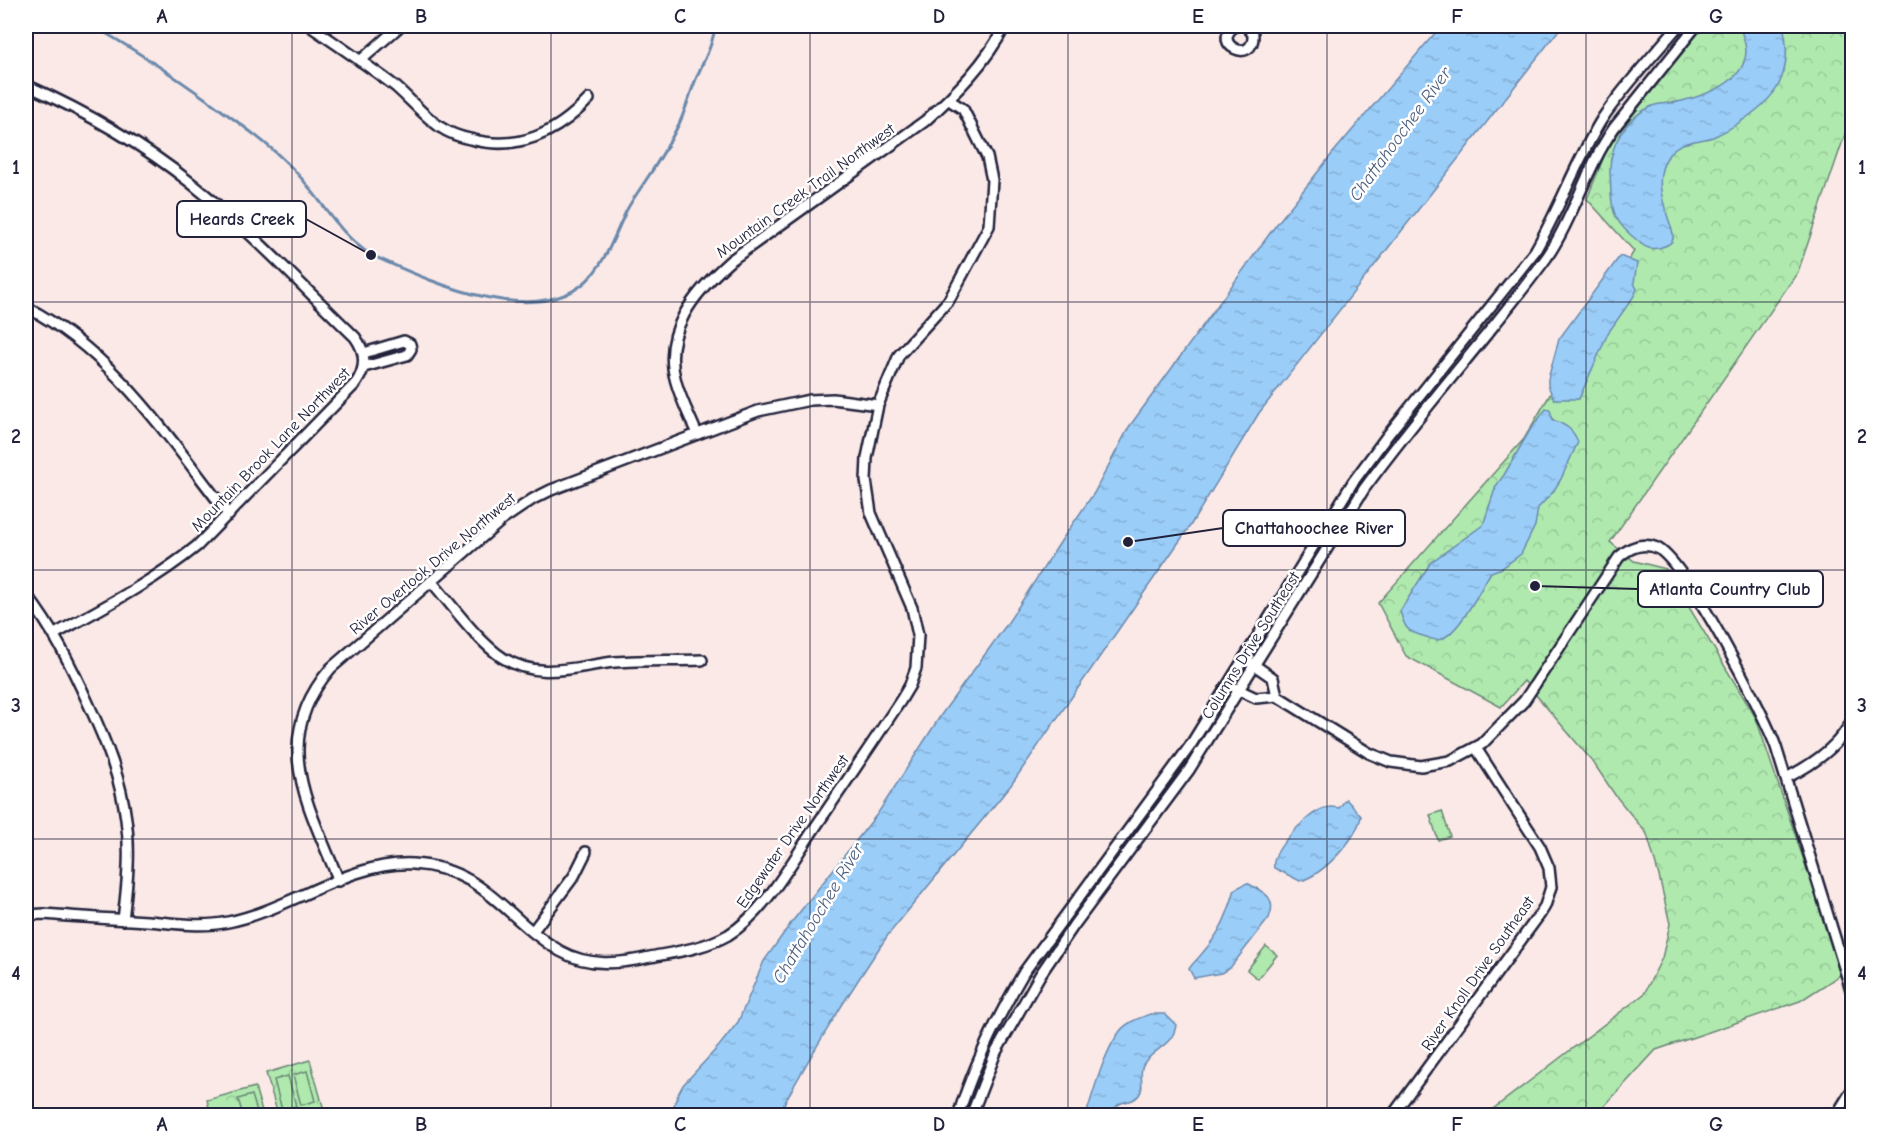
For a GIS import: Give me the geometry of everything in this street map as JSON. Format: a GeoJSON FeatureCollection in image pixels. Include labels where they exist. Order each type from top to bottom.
{"type":"FeatureCollection","features":[{"type":"Feature","properties":{"kind":"street"},"geometry":{"type":"LineString","coordinates":[[310,26],[397,88],[441,127],[458,136],[481,142],[510,143],[540,136],[565,122],[589,99]]}},
{"type":"Feature","properties":{"kind":"street"},"geometry":{"type":"LineString","coordinates":[[360,61],[400,26]]}},
{"type":"Feature","properties":{"kind":"street","name":"Mountain Creek Trail Northwest"},"geometry":{"type":"LineString","coordinates":[[697,434],[676,382],[672,355],[675,333],[697,295],[730,261],[900,140],[949,100],[995,44],[1005,26]]}},
{"type":"Feature","properties":{"kind":"street"},"geometry":{"type":"LineString","coordinates":[[1235,26],[1229,31],[1228,39],[1231,47],[1239,51],[1247,49],[1253,43],[1252,27]]}},
{"type":"Feature","properties":{"kind":"street","name":"Columns Drive Southeast"},"geometry":{"type":"LineString","coordinates":[[958,1116],[977,1060],[1004,1005],[1024,972],[1190,746],[1318,536],[1364,466],[1534,250],[1604,117],[1678,26]]}},
{"type":"Feature","properties":{"kind":"street","name":"Columns Drive Southeast"},"geometry":{"type":"LineString","coordinates":[[972,1116],[996,1052],[1040,975],[1074,925],[1189,770],[1364,489],[1534,275],[1560,233],[1602,145],[1625,111],[1696,26]]}},
{"type":"Feature","properties":{"kind":"street","name":"Mountain Brook Lane Northwest"},"geometry":{"type":"LineString","coordinates":[[26,85],[81,111],[136,143],[190,182],[242,226],[355,337],[364,353],[364,367],[356,383],[198,546],[165,571],[55,634]]}},
{"type":"Feature","properties":{"kind":"street","name":"Edgewater Drive Northwest"},"geometry":{"type":"LineString","coordinates":[[26,915],[44,914],[198,925],[228,922],[257,915],[367,870],[390,865],[413,864],[439,868],[481,887],[546,943],[564,954],[585,961],[629,962],[697,947],[730,934],[747,921],[761,905],[901,700],[916,668],[918,635],[912,608],[878,531],[868,500],[867,458],[878,405],[899,355],[949,300],[989,226],[992,211],[992,180],[987,157],[963,109],[949,100]]}},
{"type":"Feature","properties":{"kind":"street"},"geometry":{"type":"LineString","coordinates":[[26,307],[66,331],[99,357],[121,380],[229,514]]}},
{"type":"Feature","properties":{"kind":"street"},"geometry":{"type":"LineString","coordinates":[[364,353],[404,341],[410,344],[411,349],[407,355],[364,367]]}},
{"type":"Feature","properties":{"kind":"street","name":"River Overlook Drive Northwest"},"geometry":{"type":"LineString","coordinates":[[339,881],[305,797],[300,779],[297,748],[304,714],[314,690],[331,668],[502,520],[533,499],[758,411],[791,403],[833,399],[878,405]]}},
{"type":"Feature","properties":{"kind":"street"},"geometry":{"type":"LineString","coordinates":[[1228,684],[1256,698],[1278,696],[1380,758],[1399,765],[1440,764],[1459,758],[1487,740],[1524,701],[1619,557],[1632,548],[1648,546],[1662,551],[1677,566],[1765,717],[1852,993]]}},
{"type":"Feature","properties":{"kind":"street"},"geometry":{"type":"LineString","coordinates":[[431,581],[488,646],[504,658],[523,667],[555,672],[616,662],[702,660]]}},
{"type":"Feature","properties":{"kind":"street"},"geometry":{"type":"LineString","coordinates":[[26,594],[55,634],[75,673],[108,749],[121,789],[129,852],[123,920]]}},
{"type":"Feature","properties":{"kind":"street"},"geometry":{"type":"LineString","coordinates":[[1244,658],[1273,678],[1278,696]]}},
{"type":"Feature","properties":{"kind":"street"},"geometry":{"type":"LineString","coordinates":[[1786,778],[1801,771],[1831,749],[1842,737],[1852,720]]}},
{"type":"Feature","properties":{"kind":"street","name":"River Knoll Drive Southeast"},"geometry":{"type":"LineString","coordinates":[[1392,1116],[1540,914],[1551,887],[1550,868],[1540,847],[1476,748]]}},
{"type":"Feature","properties":{"kind":"street"},"geometry":{"type":"LineString","coordinates":[[533,931],[574,876],[586,852]]}},
{"type":"Feature","properties":{"kind":"street"},"geometry":{"type":"LineString","coordinates":[[1836,1116],[1852,1090]]}},
{"type":"Feature","properties":{"kind":"green space"},"geometry":{"type":"Polygon","coordinates":[[[1703,26],[1852,26],[1852,114],[1798,272],[1610,542],[1634,561],[1666,569],[1756,718],[1842,974],[1800,1001],[1656,1050],[1596,1115],[1485,1115],[1644,994],[1662,958],[1670,924],[1647,834],[1615,795],[1593,762],[1524,681],[1501,707],[1406,656],[1378,603],[1524,439],[1634,251],[1587,199],[1606,151],[1638,105],[1703,26]]]}},
{"type":"Feature","properties":{"kind":"green space"},"geometry":{"type":"Polygon","coordinates":[[[1442,811],[1450,836],[1438,840],[1430,815],[1442,811]]]}},
{"type":"Feature","properties":{"kind":"green space"},"geometry":{"type":"Polygon","coordinates":[[[1266,946],[1277,955],[1258,979],[1247,970],[1266,946]]]}},
{"type":"Feature","properties":{"kind":"green space"},"geometry":{"type":"Polygon","coordinates":[[[310,1060],[324,1110],[304,1115],[278,1115],[266,1073],[310,1060]]]}},
{"type":"Feature","properties":{"kind":"green space"},"geometry":{"type":"Polygon","coordinates":[[[307,1071],[315,1101],[301,1105],[293,1075],[307,1071]]]}},
{"type":"Feature","properties":{"kind":"green space"},"geometry":{"type":"Polygon","coordinates":[[[288,1076],[296,1106],[282,1110],[274,1080],[288,1076]]]}},
{"type":"Feature","properties":{"kind":"green space"},"geometry":{"type":"Polygon","coordinates":[[[255,1087],[263,1115],[211,1115],[207,1100],[255,1087]]]}},
{"type":"Feature","properties":{"kind":"green space"},"geometry":{"type":"Polygon","coordinates":[[[252,1095],[258,1115],[243,1115],[238,1099],[252,1095]]]}},
{"type":"Feature","properties":{"kind":"water"},"geometry":{"type":"Polygon","coordinates":[[[1441,26],[1562,26],[1259,413],[1190,526],[1011,785],[888,935],[830,1024],[778,1115],[671,1115],[683,1085],[738,1022],[764,961],[878,813],[941,715],[1007,624],[1094,493],[1129,427],[1276,225],[1332,154],[1441,26]]]}},
{"type":"Feature","properties":{"kind":"water"},"geometry":{"type":"Polygon","coordinates":[[[1739,26],[1783,26],[1786,55],[1782,77],[1767,100],[1740,122],[1713,137],[1682,144],[1668,156],[1660,180],[1673,239],[1663,247],[1647,247],[1626,230],[1614,212],[1610,172],[1612,152],[1621,134],[1633,118],[1641,112],[1657,104],[1678,102],[1702,95],[1731,80],[1744,63],[1746,52],[1739,26]]]}},
{"type":"Feature","properties":{"kind":"water"},"geometry":{"type":"Polygon","coordinates":[[[1620,256],[1637,263],[1634,283],[1637,289],[1634,296],[1608,333],[1579,399],[1554,399],[1548,386],[1548,379],[1559,339],[1620,256]]]}},
{"type":"Feature","properties":{"kind":"water"},"geometry":{"type":"Polygon","coordinates":[[[1546,409],[1550,410],[1553,420],[1571,431],[1578,442],[1561,479],[1553,492],[1538,508],[1535,526],[1521,554],[1502,568],[1491,572],[1460,622],[1445,637],[1435,640],[1410,630],[1405,625],[1400,611],[1431,562],[1483,525],[1496,486],[1530,430],[1546,409]]]}},
{"type":"Feature","properties":{"kind":"water"},"geometry":{"type":"Polygon","coordinates":[[[1346,799],[1361,816],[1353,835],[1338,855],[1319,872],[1300,881],[1274,868],[1274,861],[1283,844],[1298,827],[1323,809],[1339,808],[1346,799]]]}},
{"type":"Feature","properties":{"kind":"water"},"geometry":{"type":"Polygon","coordinates":[[[1247,883],[1263,892],[1270,900],[1272,905],[1269,918],[1230,968],[1221,973],[1194,978],[1189,969],[1219,931],[1235,889],[1247,883]]]}},
{"type":"Feature","properties":{"kind":"water"},"geometry":{"type":"Polygon","coordinates":[[[1150,1014],[1165,1014],[1176,1025],[1168,1042],[1144,1063],[1141,1071],[1142,1088],[1139,1095],[1118,1105],[1112,1115],[1086,1115],[1100,1072],[1114,1040],[1126,1025],[1150,1014]]]}},
{"type":"Feature","properties":{"kind":"waterway"},"geometry":{"type":"LineString","coordinates":[[93,26],[169,73],[261,140],[299,175],[347,235],[371,255],[453,288],[484,297],[516,301],[545,300],[571,292],[593,274],[610,247],[627,209],[679,124],[711,44],[715,26]]}},
{"type":"Feature","properties":{"kind":"place","name":"Heards Creek"},"geometry":{"type":"Point","coordinates":[371,255]}},
{"type":"Feature","properties":{"kind":"place","name":"Chattahoochee River"},"geometry":{"type":"Point","coordinates":[1128,542]}},
{"type":"Feature","properties":{"kind":"place","name":"Atlanta Country Club"},"geometry":{"type":"Point","coordinates":[1535,586]}}]}
